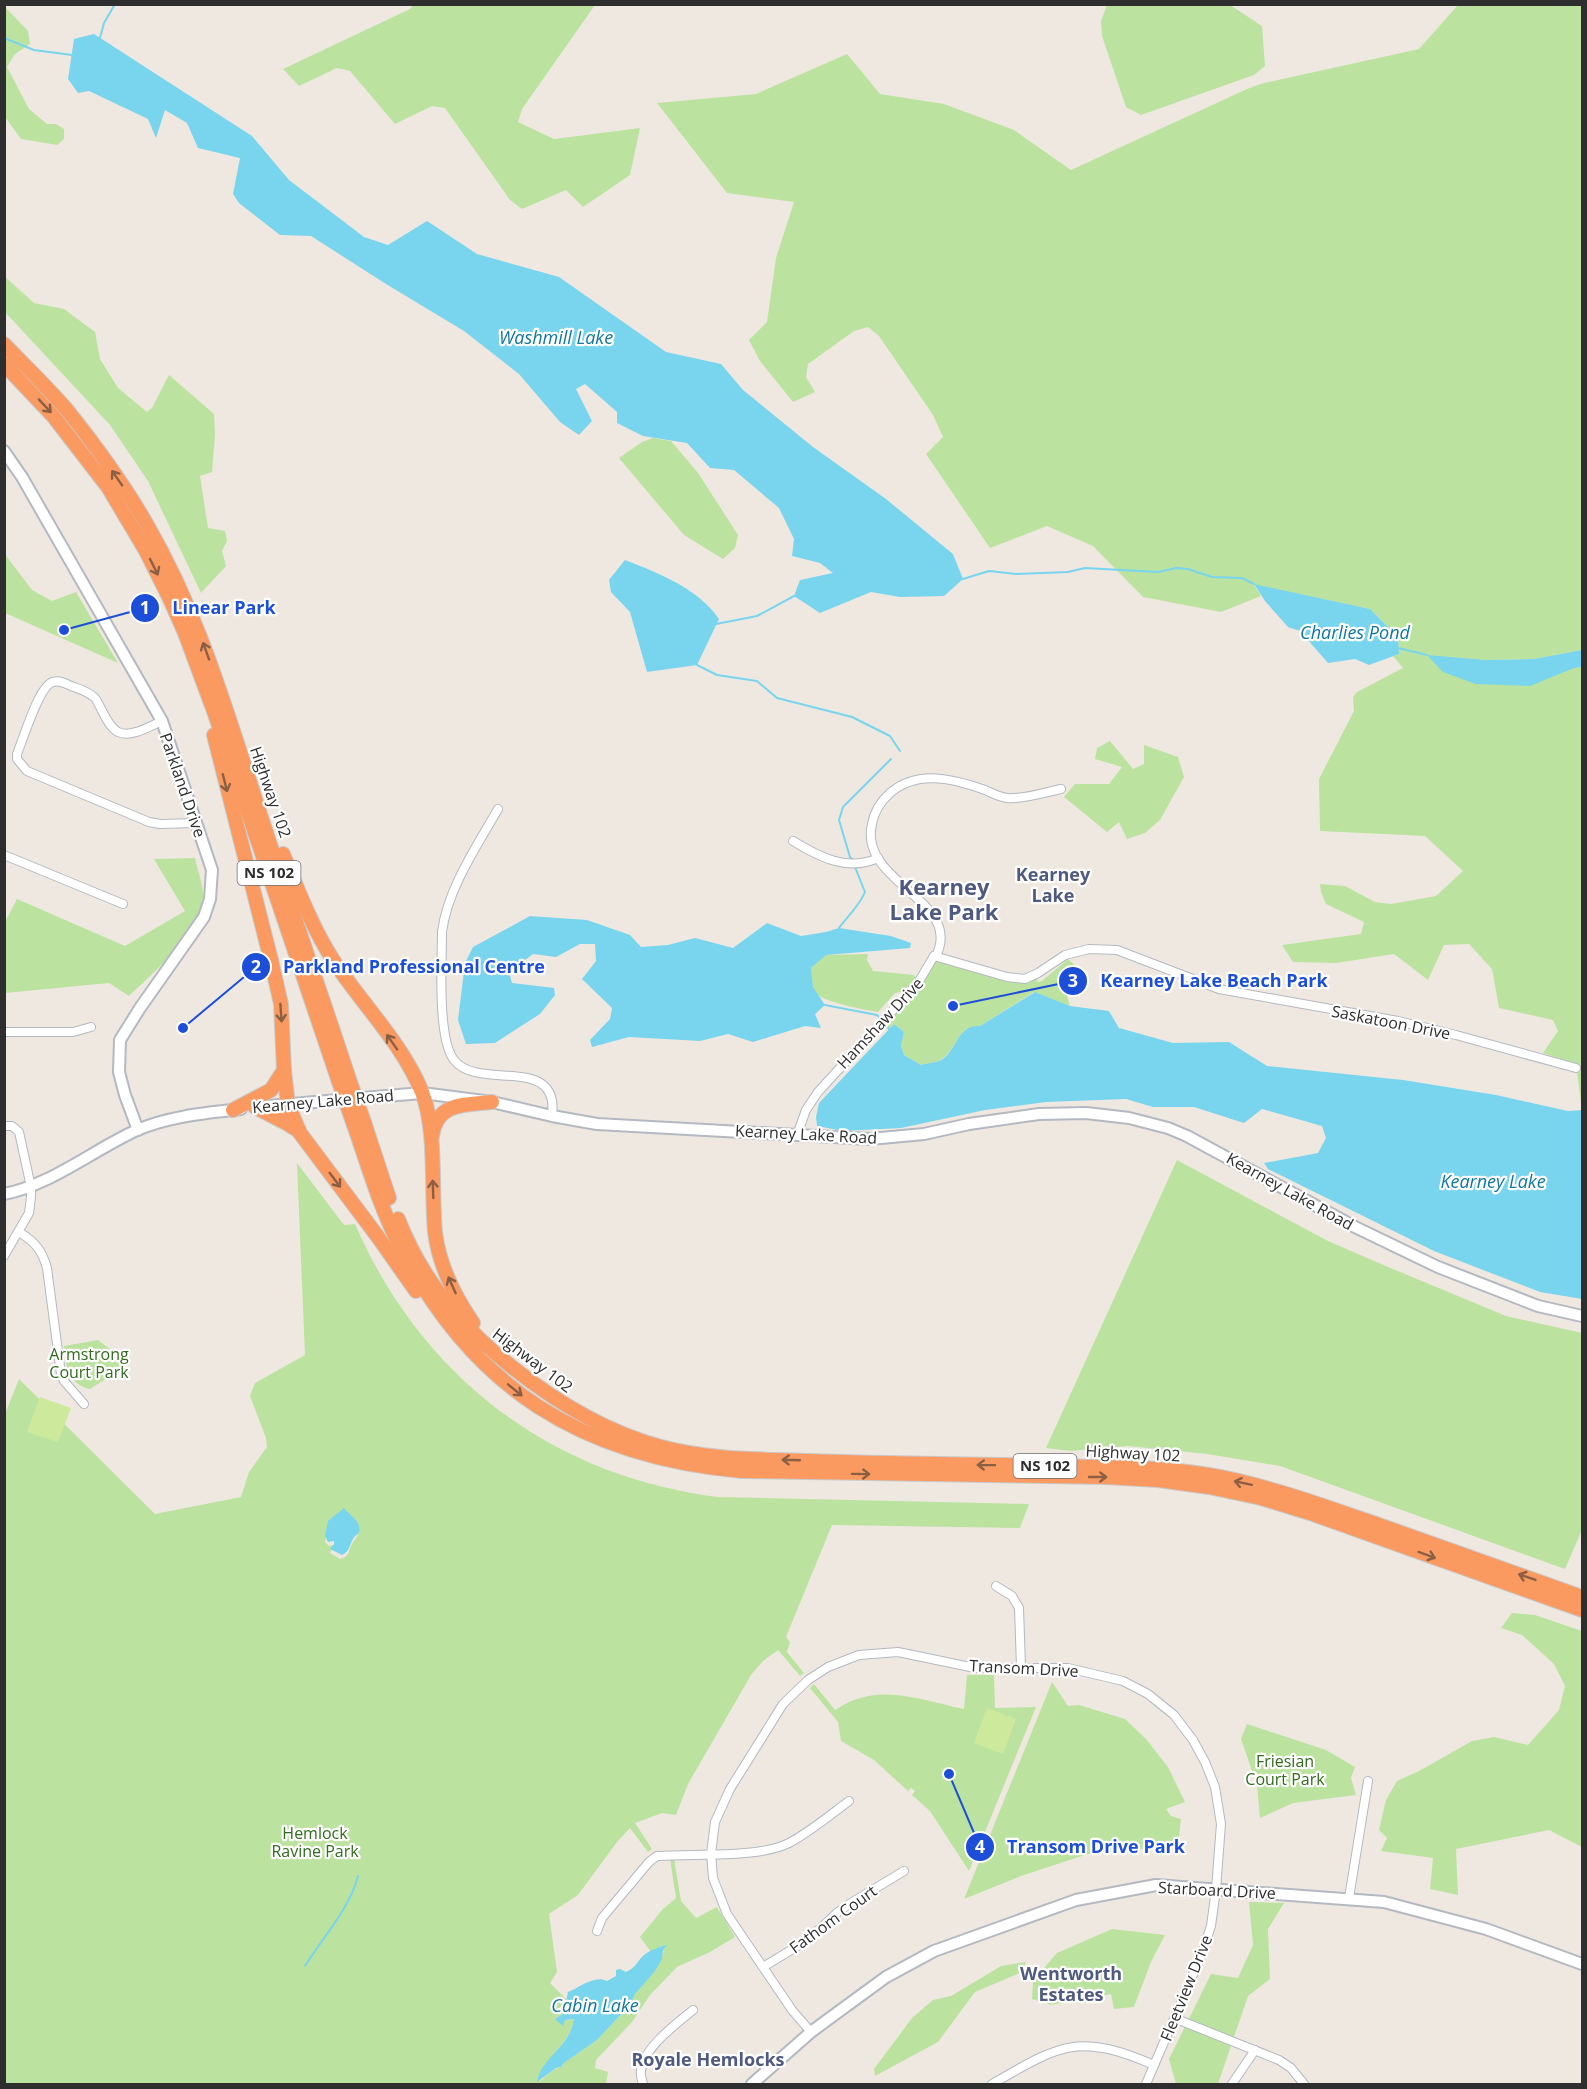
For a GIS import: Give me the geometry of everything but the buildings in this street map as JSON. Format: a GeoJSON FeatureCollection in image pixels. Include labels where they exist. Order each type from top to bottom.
{"type":"FeatureCollection","features":[{"type":"Feature","properties":{"kind":"highway","name":"Highway 102"},"geometry":{"type":"LineString","coordinates":[[4,344],[67,411],[118,480],[147,524],[196,623],[225,706],[344,1080]]}},
{"type":"Feature","properties":{"kind":"highway","name":"Highway 102"},"geometry":{"type":"LineString","coordinates":[[4,364],[54,417],[108,487],[151,560],[181,624],[359,1124],[386,1189],[417,1260],[440,1295],[489,1350],[559,1401],[607,1427],[658,1447],[687,1453],[742,1459],[1105,1466],[1160,1469],[1211,1476],[1264,1487],[1314,1503],[1582,1597]]}},
{"type":"Feature","properties":{"kind":"highway"},"geometry":{"type":"LineString","coordinates":[[196,665],[280,1004],[288,1104],[300,1133],[428,1307],[471,1352]]}},
{"type":"Feature","properties":{"kind":"highway"},"geometry":{"type":"LineString","coordinates":[[225,706],[312,923],[334,961],[409,1066],[422,1093],[428,1117],[436,1234],[444,1266],[460,1303],[472,1323],[510,1366]]}},
{"type":"Feature","properties":{"kind":"highway"},"geometry":{"type":"LineString","coordinates":[[233,1110],[271,1090],[284,1070]]}},
{"type":"Feature","properties":{"kind":"highway"},"geometry":{"type":"LineString","coordinates":[[430,1144],[433,1125],[449,1108],[492,1102]]}},
{"type":"Feature","properties":{"kind":"highway"},"geometry":{"type":"LineString","coordinates":[[255,1107],[300,1133]]}},
{"type":"Feature","properties":{"kind":"highway","name":"Highway 102"},"geometry":{"type":"LineString","coordinates":[[359,1124],[375,1188],[398,1242],[424,1289],[471,1352],[524,1397],[574,1427],[628,1450],[685,1464],[742,1471],[1105,1477],[1158,1480],[1209,1487],[1261,1498],[1310,1513],[1582,1610]]}},
{"type":"Feature","properties":{"kind":"street","name":"Parkland Drive"},"geometry":{"type":"LineString","coordinates":[[4,451],[22,477],[162,721],[212,870],[210,900],[204,917],[120,1040],[119,1072],[138,1130]]}},
{"type":"Feature","properties":{"kind":"street"},"geometry":{"type":"LineString","coordinates":[[162,721],[126,734],[117,732],[94,697],[88,692],[61,682],[51,682],[39,699],[17,759],[27,771],[149,822],[196,823]]}},
{"type":"Feature","properties":{"kind":"street","name":"Hamshaw Drive"},"geometry":{"type":"LineString","coordinates":[[797,1135],[806,1110],[818,1092],[831,1075],[880,1026],[889,1013],[891,1014],[918,983],[936,956],[941,943],[941,932],[937,920],[878,858],[871,844],[873,817],[886,797],[905,783],[922,778],[942,778],[1011,798],[1061,789]]}},
{"type":"Feature","properties":{"kind":"street"},"geometry":{"type":"LineString","coordinates":[[498,809],[451,897],[444,918],[442,932],[443,1022],[450,1052],[458,1064],[480,1072],[538,1080],[552,1095],[552,1116]]}},
{"type":"Feature","properties":{"kind":"street"},"geometry":{"type":"LineString","coordinates":[[793,841],[828,859],[866,864],[878,858]]}},
{"type":"Feature","properties":{"kind":"street"},"geometry":{"type":"LineString","coordinates":[[4,855],[123,904]]}},
{"type":"Feature","properties":{"kind":"street","name":"Saskatoon Drive"},"geometry":{"type":"LineString","coordinates":[[934,956],[1007,977],[1025,979],[1065,955],[1089,949],[1107,948],[1219,989],[1398,1021],[1576,1068]]}},
{"type":"Feature","properties":{"kind":"street"},"geometry":{"type":"LineString","coordinates":[[4,1032],[73,1032],[91,1027]]}},
{"type":"Feature","properties":{"kind":"street","name":"Kearney Lake Road"},"geometry":{"type":"LineString","coordinates":[[4,1194],[31,1187],[138,1130],[202,1112],[398,1093],[422,1093],[492,1102],[597,1124],[870,1139],[900,1137],[969,1124],[1062,1112],[1108,1114],[1148,1122],[1187,1136],[1355,1227],[1438,1267],[1538,1306],[1582,1316]]}},
{"type":"Feature","properties":{"kind":"street"},"geometry":{"type":"LineString","coordinates":[[4,1126],[12,1126],[20,1132],[31,1187],[29,1213],[4,1256]]}},
{"type":"Feature","properties":{"kind":"street"},"geometry":{"type":"LineString","coordinates":[[19,1232],[35,1242],[44,1254],[61,1374],[64,1381],[84,1404]]}},
{"type":"Feature","properties":{"kind":"street"},"geometry":{"type":"LineString","coordinates":[[996,1586],[1012,1596],[1019,1608],[1021,1667]]}},
{"type":"Feature","properties":{"kind":"street","name":"Transom Drive"},"geometry":{"type":"LineString","coordinates":[[811,2032],[792,2010],[737,1930],[721,1902],[713,1878],[711,1854],[715,1822],[730,1789],[783,1704],[808,1680],[828,1667],[859,1655],[898,1652],[975,1668],[1068,1668],[1123,1681],[1148,1694],[1174,1715],[1193,1740],[1215,1787],[1221,1824],[1216,1889]]}},
{"type":"Feature","properties":{"kind":"street"},"geometry":{"type":"LineString","coordinates":[[1348,1898],[1368,1781]]}},
{"type":"Feature","properties":{"kind":"street"},"geometry":{"type":"LineString","coordinates":[[597,1931],[603,1918],[649,1862],[657,1856],[768,1850],[788,1843],[849,1801]]}},
{"type":"Feature","properties":{"kind":"street","name":"Fathom Court"},"geometry":{"type":"LineString","coordinates":[[764,1967],[804,1941],[851,1903],[904,1871]]}},
{"type":"Feature","properties":{"kind":"street","name":"Starboard Drive"},"geometry":{"type":"LineString","coordinates":[[752,2085],[811,2032],[886,1977],[934,1951],[1076,1900],[1156,1886],[1384,1902],[1508,1936],[1582,1964]]}},
{"type":"Feature","properties":{"kind":"street","name":"Fleetview Drive"},"geometry":{"type":"LineString","coordinates":[[1146,2085],[1204,1946],[1211,1926],[1216,1889]]}},
{"type":"Feature","properties":{"kind":"street"},"geometry":{"type":"LineString","coordinates":[[643,2085],[640,2072],[644,2059],[652,2048],[693,2010]]}},
{"type":"Feature","properties":{"kind":"street"},"geometry":{"type":"LineString","coordinates":[[1174,2018],[1284,2062],[1304,2085]]}},
{"type":"Feature","properties":{"kind":"street"},"geometry":{"type":"LineString","coordinates":[[992,2085],[1042,2056],[1078,2045],[1111,2049],[1154,2065]]}},
{"type":"Feature","properties":{"kind":"street"},"geometry":{"type":"LineString","coordinates":[[1232,2085],[1255,2050]]}},
{"type":"Feature","properties":{"kind":"green space"},"geometry":{"type":"Polygon","coordinates":[[[414,4],[595,5],[522,109],[518,122],[554,139],[640,128],[630,175],[583,207],[566,190],[522,209],[510,200],[445,108],[432,106],[395,124],[350,71],[337,68],[299,86],[283,69],[410,9],[414,4]]]}},
{"type":"Feature","properties":{"kind":"green space"},"geometry":{"type":"Polygon","coordinates":[[[1107,5],[1230,5],[1262,26],[1265,66],[1254,75],[1141,115],[1126,107],[1102,36],[1101,21],[1107,5]]]}},
{"type":"Feature","properties":{"kind":"green space"},"geometry":{"type":"Polygon","coordinates":[[[1458,5],[1582,5],[1582,650],[1534,659],[1485,660],[1428,655],[1574,668],[1582,667],[1582,1111],[1576,1064],[1543,1053],[1558,1031],[1553,1020],[1499,1008],[1492,969],[1469,944],[1444,945],[1428,980],[1394,954],[1336,963],[1293,962],[1282,945],[1361,934],[1364,922],[1326,904],[1320,884],[1345,886],[1375,902],[1391,904],[1436,896],[1463,871],[1425,836],[1320,831],[1319,779],[1354,711],[1353,697],[1357,692],[1403,668],[1393,656],[1399,654],[1398,637],[1370,609],[1254,585],[1261,596],[1221,612],[1143,597],[1093,546],[1047,526],[990,548],[926,454],[943,437],[933,415],[879,336],[868,327],[854,331],[808,364],[806,377],[815,392],[793,402],[760,361],[749,340],[767,322],[776,258],[794,202],[727,193],[657,103],[756,94],[847,54],[880,94],[944,104],[1014,130],[1071,170],[1264,83],[1419,49],[1458,5]]]}},
{"type":"Feature","properties":{"kind":"green space"},"geometry":{"type":"Polygon","coordinates":[[[5,7],[28,31],[30,44],[15,54],[7,67],[29,109],[47,124],[56,124],[64,129],[64,139],[57,145],[21,139],[5,117],[5,7]]]}},
{"type":"Feature","properties":{"kind":"green space"},"geometry":{"type":"Polygon","coordinates":[[[4,276],[34,303],[64,309],[95,332],[100,359],[118,388],[147,412],[152,408],[169,375],[214,414],[212,472],[200,476],[208,528],[225,531],[227,541],[222,551],[226,566],[201,593],[148,481],[110,425],[5,312],[4,276]]]}},
{"type":"Feature","properties":{"kind":"green space"},"geometry":{"type":"Polygon","coordinates":[[[653,438],[671,441],[698,473],[738,535],[735,548],[723,559],[684,535],[619,458],[642,442],[653,438]]]}},
{"type":"Feature","properties":{"kind":"green space"},"geometry":{"type":"Polygon","coordinates":[[[4,553],[32,590],[52,601],[76,592],[118,663],[5,613],[4,553]]]}},
{"type":"Feature","properties":{"kind":"green space"},"geometry":{"type":"Polygon","coordinates":[[[1110,741],[1133,769],[1144,764],[1144,745],[1178,757],[1184,777],[1160,820],[1145,833],[1127,839],[1119,822],[1107,832],[1064,797],[1075,784],[1109,784],[1122,767],[1095,759],[1097,748],[1110,741]]]}},
{"type":"Feature","properties":{"kind":"green space"},"geometry":{"type":"Polygon","coordinates":[[[195,858],[203,895],[195,922],[175,950],[129,996],[109,983],[5,993],[4,924],[17,899],[125,946],[185,911],[154,859],[195,858]]]}},
{"type":"Feature","properties":{"kind":"green space"},"geometry":{"type":"Polygon","coordinates":[[[868,954],[867,960],[873,971],[914,975],[917,982],[909,991],[895,993],[878,1012],[823,998],[814,990],[811,968],[825,955],[868,954]]]}},
{"type":"Feature","properties":{"kind":"green space"},"geometry":{"type":"Polygon","coordinates":[[[934,956],[1016,977],[1038,973],[1037,982],[1042,981],[1068,959],[1075,965],[1065,971],[1064,986],[1070,1006],[1034,992],[980,1026],[966,1029],[946,1056],[940,1060],[921,1065],[904,1055],[901,1046],[904,1032],[894,1024],[889,1029],[883,1022],[913,988],[934,956]]]}},
{"type":"Feature","properties":{"kind":"green space"},"geometry":{"type":"Polygon","coordinates":[[[1177,1160],[1328,1241],[1381,1264],[1506,1316],[1582,1333],[1582,1530],[1565,1569],[1280,1466],[1207,1454],[1128,1446],[1070,1451],[1046,1448],[1177,1160]]]}},
{"type":"Feature","properties":{"kind":"green space","name":"Hemlock Ravine Park"},"geometry":{"type":"Polygon","coordinates":[[[297,1163],[344,1225],[355,1224],[383,1279],[417,1329],[456,1373],[499,1410],[548,1442],[601,1467],[657,1486],[718,1497],[1029,1504],[1020,1528],[832,1525],[786,1637],[790,1642],[787,1652],[804,1673],[800,1676],[778,1650],[763,1661],[751,1675],[688,1784],[676,1815],[662,1813],[635,1823],[652,1849],[648,1852],[630,1828],[578,1895],[549,1914],[557,1972],[550,1983],[567,2000],[564,2013],[556,2018],[562,2025],[565,2020],[575,2020],[572,2029],[541,2071],[537,2079],[540,2081],[597,2040],[629,2006],[632,1998],[661,1960],[666,1944],[651,1952],[640,1937],[662,1910],[676,1898],[670,1859],[674,1859],[681,1901],[696,1918],[717,1907],[735,1937],[710,1952],[677,1967],[650,1995],[632,2022],[596,2060],[595,2068],[608,2072],[606,2084],[5,2084],[5,1414],[19,1379],[155,1514],[241,1497],[249,1472],[267,1447],[266,1438],[250,1396],[255,1383],[305,1355],[297,1163]],[[359,1530],[327,1531],[325,1542],[329,1546],[333,1545],[330,1553],[340,1559],[346,1556],[359,1530]]]}},
{"type":"Feature","properties":{"kind":"green space","name":"Armstrong Court Park"},"geometry":{"type":"Polygon","coordinates":[[[98,1340],[129,1364],[90,1389],[72,1378],[67,1367],[64,1346],[98,1340]]]}},
{"type":"Feature","properties":{"kind":"green space"},"geometry":{"type":"Polygon","coordinates":[[[40,1397],[71,1408],[58,1442],[27,1432],[40,1397]]]}},
{"type":"Feature","properties":{"kind":"green space"},"geometry":{"type":"Polygon","coordinates":[[[1512,1613],[1535,1615],[1582,1631],[1582,1847],[1549,1830],[1456,1849],[1458,1895],[1430,1889],[1433,1858],[1381,1851],[1387,1838],[1379,1830],[1386,1800],[1397,1781],[1472,1741],[1494,1737],[1528,1745],[1559,1710],[1565,1686],[1554,1664],[1522,1635],[1501,1628],[1512,1613]]]}},
{"type":"Feature","properties":{"kind":"green space"},"geometry":{"type":"Polygon","coordinates":[[[967,1675],[994,1675],[995,1708],[1036,1707],[969,1871],[930,1811],[912,1795],[915,1791],[911,1788],[908,1791],[874,1760],[841,1741],[838,1722],[810,1688],[814,1684],[835,1710],[854,1700],[884,1695],[911,1697],[964,1709],[967,1675]]]}},
{"type":"Feature","properties":{"kind":"green space"},"geometry":{"type":"Polygon","coordinates":[[[1052,1682],[1068,1706],[1079,1705],[1125,1719],[1146,1739],[1168,1767],[1185,1802],[1166,1809],[1171,1816],[1181,1819],[1178,1846],[1088,1854],[1021,1876],[964,1899],[1052,1682]]]}},
{"type":"Feature","properties":{"kind":"green space"},"geometry":{"type":"Polygon","coordinates":[[[987,1708],[1016,1719],[1003,1754],[974,1743],[987,1708]]]}},
{"type":"Feature","properties":{"kind":"green space","name":"Friesian Court Park"},"geometry":{"type":"Polygon","coordinates":[[[1247,1724],[1326,1750],[1355,1767],[1351,1778],[1356,1795],[1293,1803],[1260,1818],[1257,1785],[1241,1739],[1247,1724]]]}},
{"type":"Feature","properties":{"kind":"green space"},"geometry":{"type":"Polygon","coordinates":[[[1249,1902],[1284,1903],[1268,1929],[1270,1979],[1248,1996],[1218,2084],[1176,2084],[1169,2059],[1211,1974],[1238,1978],[1253,1945],[1249,1902]]]}},
{"type":"Feature","properties":{"kind":"green space"},"geometry":{"type":"Polygon","coordinates":[[[1112,1929],[1165,1935],[1151,1962],[1134,2007],[1114,2009],[1111,1994],[1051,2005],[1032,1999],[1033,1981],[1057,1953],[1112,1929]]]}},
{"type":"Feature","properties":{"kind":"green space"},"geometry":{"type":"Polygon","coordinates":[[[1026,1962],[1022,1972],[975,1992],[938,2042],[875,2076],[874,2069],[912,2018],[933,2000],[951,1996],[1001,1966],[1026,1962]]]}},
{"type":"Feature","properties":{"kind":"water","name":"Washmill Lake"},"geometry":{"type":"Polygon","coordinates":[[[94,34],[252,136],[289,180],[364,237],[388,245],[427,221],[477,254],[559,277],[666,352],[721,364],[743,390],[813,447],[886,499],[953,554],[963,579],[944,596],[900,597],[871,592],[820,613],[794,596],[800,580],[833,573],[820,563],[792,556],[794,539],[779,508],[734,470],[710,468],[687,443],[643,436],[617,423],[617,412],[585,384],[576,389],[592,421],[579,435],[560,422],[519,374],[464,331],[311,236],[280,235],[239,203],[233,194],[240,158],[198,148],[187,123],[165,110],[156,138],[148,119],[89,91],[78,93],[68,79],[74,39],[94,34]]]}},
{"type":"Feature","properties":{"kind":"water"},"geometry":{"type":"Polygon","coordinates":[[[625,560],[664,576],[689,590],[719,619],[697,665],[647,672],[630,612],[611,592],[609,580],[625,560]]]}},
{"type":"Feature","properties":{"kind":"water","name":"Charlies Pond"},"geometry":{"type":"Polygon","coordinates":[[[1254,584],[1370,609],[1398,637],[1399,654],[1369,665],[1355,659],[1328,663],[1300,631],[1288,627],[1265,601],[1254,584]]]}},
{"type":"Feature","properties":{"kind":"water"},"geometry":{"type":"Polygon","coordinates":[[[1582,650],[1582,667],[1574,668],[1530,686],[1476,684],[1443,672],[1427,655],[1485,660],[1534,659],[1582,650]]]}},
{"type":"Feature","properties":{"kind":"water"},"geometry":{"type":"Polygon","coordinates":[[[530,916],[587,920],[630,935],[641,947],[668,945],[695,938],[733,948],[767,923],[801,936],[839,928],[891,936],[911,943],[910,948],[826,955],[811,968],[813,987],[825,1005],[815,1014],[821,1028],[805,1026],[753,1042],[728,1034],[700,1041],[629,1037],[592,1047],[590,1040],[610,1019],[612,1008],[582,979],[596,961],[595,944],[580,944],[556,957],[533,954],[509,972],[512,983],[554,988],[555,995],[540,1014],[495,1043],[466,1044],[458,1020],[465,963],[473,947],[530,916]]]}},
{"type":"Feature","properties":{"kind":"water","name":"Kearney Lake"},"geometry":{"type":"Polygon","coordinates":[[[1035,992],[1070,1006],[1109,1011],[1119,1028],[1173,1043],[1229,1042],[1267,1066],[1403,1080],[1496,1095],[1568,1111],[1582,1110],[1582,1299],[1540,1292],[1434,1251],[1268,1169],[1264,1163],[1318,1153],[1326,1138],[1322,1126],[1262,1109],[1244,1123],[1194,1107],[1153,1107],[1126,1099],[1046,1102],[985,1110],[901,1128],[843,1131],[817,1126],[819,1103],[894,1024],[904,1032],[901,1046],[904,1055],[921,1065],[941,1060],[951,1051],[966,1029],[980,1026],[1035,992]]]}},
{"type":"Feature","properties":{"kind":"water"},"geometry":{"type":"Polygon","coordinates":[[[344,1508],[357,1521],[359,1528],[348,1550],[342,1555],[330,1549],[334,1541],[328,1542],[325,1536],[328,1521],[344,1508]]]}},
{"type":"Feature","properties":{"kind":"water","name":"Cabin Lake"},"geometry":{"type":"Polygon","coordinates":[[[667,1944],[655,1971],[635,1994],[629,2006],[597,2040],[537,2082],[543,2066],[571,2029],[574,2019],[565,2020],[563,2026],[555,2019],[564,2013],[568,1992],[597,1979],[607,1981],[616,1976],[616,1970],[626,1972],[646,1953],[667,1944]]]}},
{"type":"Feature","properties":{"kind":"waterway"},"geometry":{"type":"LineString","coordinates":[[100,38],[104,23],[115,4]]}},
{"type":"Feature","properties":{"kind":"waterway"},"geometry":{"type":"LineString","coordinates":[[4,38],[34,50],[72,55]]}},
{"type":"Feature","properties":{"kind":"waterway"},"geometry":{"type":"LineString","coordinates":[[963,579],[989,571],[1016,574],[1068,572],[1085,568],[1158,572],[1176,568],[1188,569],[1212,577],[1242,578],[1254,584]]}},
{"type":"Feature","properties":{"kind":"waterway"},"geometry":{"type":"LineString","coordinates":[[716,624],[757,616],[794,596]]}},
{"type":"Feature","properties":{"kind":"waterway"},"geometry":{"type":"LineString","coordinates":[[1398,648],[1427,655]]}},
{"type":"Feature","properties":{"kind":"waterway"},"geometry":{"type":"LineString","coordinates":[[697,665],[717,675],[757,681],[777,698],[852,717],[890,736],[900,751]]}},
{"type":"Feature","properties":{"kind":"waterway"},"geometry":{"type":"LineString","coordinates":[[854,861],[850,857],[839,820],[843,807],[891,759]]}},
{"type":"Feature","properties":{"kind":"waterway"},"geometry":{"type":"LineString","coordinates":[[839,928],[865,892],[855,867]]}},
{"type":"Feature","properties":{"kind":"waterway"},"geometry":{"type":"LineString","coordinates":[[825,1005],[877,1015],[889,1029]]}},
{"type":"Feature","properties":{"kind":"waterway"},"geometry":{"type":"LineString","coordinates":[[305,1966],[342,1911],[358,1876]]}},
{"type":"Feature","properties":{"kind":"place","name":"Linear Park"},"geometry":{"type":"Point","coordinates":[64,630]}},
{"type":"Feature","properties":{"kind":"place","name":"Kearney Lake Beach Park"},"geometry":{"type":"Point","coordinates":[953,1006]}},
{"type":"Feature","properties":{"kind":"place","name":"Parkland Professional Centre"},"geometry":{"type":"Point","coordinates":[183,1028]}},
{"type":"Feature","properties":{"kind":"place","name":"Transom Drive Park"},"geometry":{"type":"Point","coordinates":[949,1774]}},
{"type":"Feature","properties":{"kind":"district","name":"Kearney Lake"},"geometry":{"type":"Point","coordinates":[1053,885]}},
{"type":"Feature","properties":{"kind":"district","name":"Kearney Lake Park"},"geometry":{"type":"Point","coordinates":[944,900]}},
{"type":"Feature","properties":{"kind":"district","name":"Wentworth Estates"},"geometry":{"type":"Point","coordinates":[1071,1984]}},
{"type":"Feature","properties":{"kind":"district","name":"Royale Hemlocks"},"geometry":{"type":"Point","coordinates":[708,2060]}}]}
